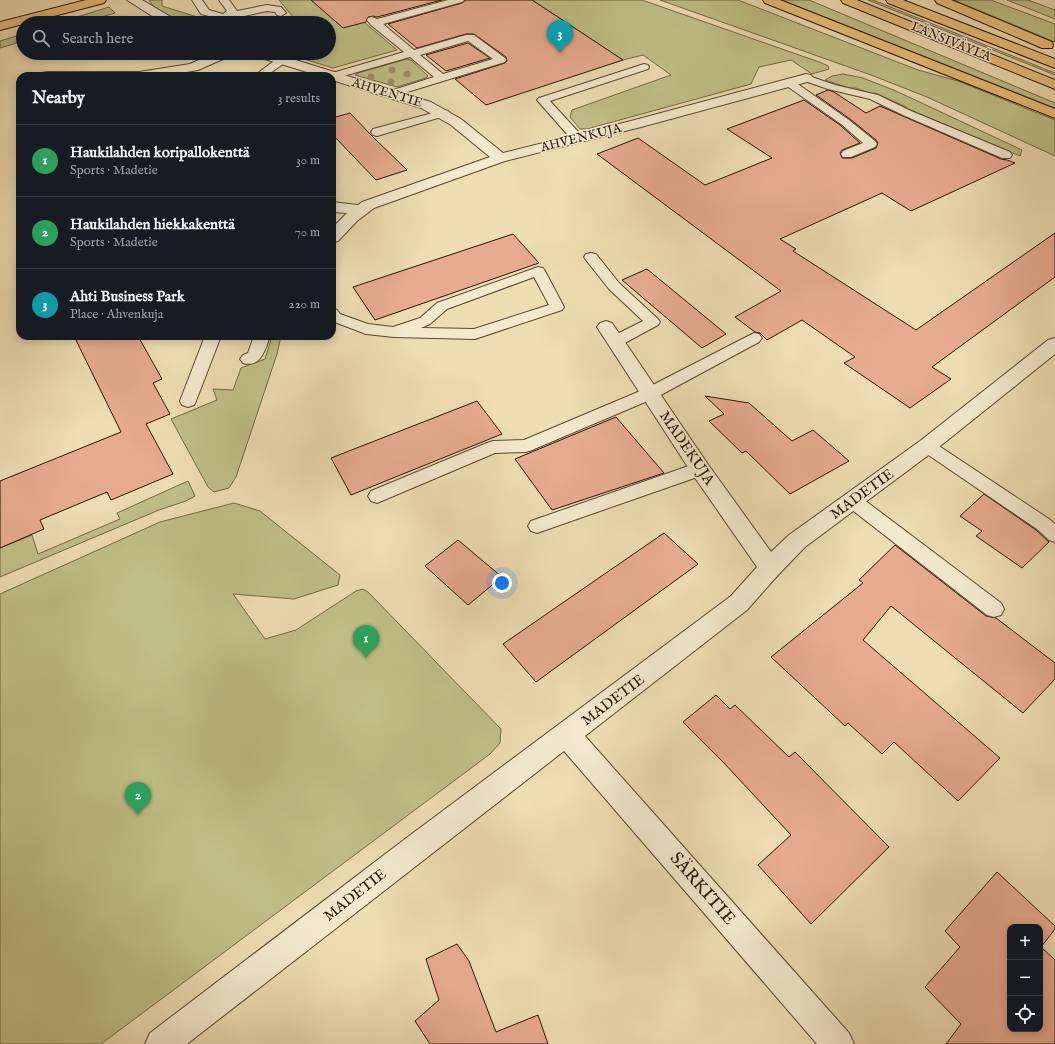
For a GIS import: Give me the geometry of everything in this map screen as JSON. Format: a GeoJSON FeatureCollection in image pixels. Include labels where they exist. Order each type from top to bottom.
{"type":"FeatureCollection","features":[{"type":"Feature","properties":{"kind":"main road"},"geometry":{"type":"LineString","coordinates":[[26,16],[72,0]]}},
{"type":"Feature","properties":{"kind":"main road"},"geometry":{"type":"LineString","coordinates":[[35,16],[96,0]]}},
{"type":"Feature","properties":{"kind":"main road","name":"LÄNSIVÄYLÄ"},"geometry":{"type":"LineString","coordinates":[[847,0],[1055,85]]}},
{"type":"Feature","properties":{"kind":"main road","name":"LÄNSIVÄYLÄ"},"geometry":{"type":"LineString","coordinates":[[892,0],[1055,64]]}},
{"type":"Feature","properties":{"kind":"main road"},"geometry":{"type":"LineString","coordinates":[[941,0],[1055,49]]}},
{"type":"Feature","properties":{"kind":"main road"},"geometry":{"type":"LineString","coordinates":[[765,1],[817,19],[1055,114]]}},
{"type":"Feature","properties":{"kind":"main road"},"geometry":{"type":"LineString","coordinates":[[0,25],[16,19]]}},
{"type":"Feature","properties":{"kind":"main road"},"geometry":{"type":"LineString","coordinates":[[0,25],[16,21]]}},
{"type":"Feature","properties":{"kind":"street"},"geometry":{"type":"LineString","coordinates":[[132,0],[160,16]]}},
{"type":"Feature","properties":{"kind":"street"},"geometry":{"type":"LineString","coordinates":[[157,72],[193,67],[209,60]]}},
{"type":"Feature","properties":{"kind":"street","name":"AHVENTIE"},"geometry":{"type":"LineString","coordinates":[[282,60],[320,72]]}},
{"type":"Feature","properties":{"kind":"street","name":"AHVENTIE"},"geometry":{"type":"LineString","coordinates":[[336,77],[426,105],[461,125],[500,158]]}},
{"type":"Feature","properties":{"kind":"street","name":"AHVENKUJA"},"geometry":{"type":"LineString","coordinates":[[336,234],[351,218],[368,205],[500,158],[578,139],[806,78]]}},
{"type":"Feature","properties":{"kind":"street"},"geometry":{"type":"LineString","coordinates":[[336,208],[362,210]]}},
{"type":"Feature","properties":{"kind":"street","name":"MADEKUJA"},"geometry":{"type":"LineString","coordinates":[[611,334],[700,469],[770,568]]}},
{"type":"Feature","properties":{"kind":"street","name":"MADETIE"},"geometry":{"type":"LineString","coordinates":[[161,1044],[739,603],[770,568],[797,541],[927,446],[1055,344]]}},
{"type":"Feature","properties":{"kind":"street","name":"SÄRKITIE"},"geometry":{"type":"LineString","coordinates":[[567,735],[838,1044]]}},
{"type":"Feature","properties":{"kind":"lane"},"geometry":{"type":"LineString","coordinates":[[197,0],[205,12],[221,16]]}},
{"type":"Feature","properties":{"kind":"lane"},"geometry":{"type":"LineString","coordinates":[[224,0],[233,12],[227,16]]}},
{"type":"Feature","properties":{"kind":"lane"},"geometry":{"type":"LineString","coordinates":[[441,78],[374,22],[459,0]]}},
{"type":"Feature","properties":{"kind":"lane"},"geometry":{"type":"LineString","coordinates":[[230,16],[267,8],[278,9],[281,13]]}},
{"type":"Feature","properties":{"kind":"lane"},"geometry":{"type":"LineString","coordinates":[[336,75],[470,37],[501,60],[391,94]]}},
{"type":"Feature","properties":{"kind":"lane"},"geometry":{"type":"LineString","coordinates":[[265,72],[282,60]]}},
{"type":"Feature","properties":{"kind":"lane"},"geometry":{"type":"LineString","coordinates":[[578,139],[543,100],[644,67]]}},
{"type":"Feature","properties":{"kind":"lane"},"geometry":{"type":"LineString","coordinates":[[806,78],[832,87],[874,97],[906,113],[1006,155]]}},
{"type":"Feature","properties":{"kind":"lane"},"geometry":{"type":"LineString","coordinates":[[788,82],[845,122],[871,144],[847,154]]}},
{"type":"Feature","properties":{"kind":"lane"},"geometry":{"type":"LineString","coordinates":[[378,132],[444,114]]}},
{"type":"Feature","properties":{"kind":"lane"},"geometry":{"type":"LineString","coordinates":[[591,257],[614,286],[653,322],[611,334]]}},
{"type":"Feature","properties":{"kind":"lane"},"geometry":{"type":"LineString","coordinates":[[336,317],[366,330],[394,332],[475,334],[557,307],[538,271],[442,306],[425,321],[394,332]]}},
{"type":"Feature","properties":{"kind":"lane"},"geometry":{"type":"LineString","coordinates":[[377,496],[493,448],[526,446],[651,393],[754,338]]}},
{"type":"Feature","properties":{"kind":"lane"},"geometry":{"type":"LineString","coordinates":[[188,401],[211,340]]}},
{"type":"Feature","properties":{"kind":"lane"},"geometry":{"type":"LineString","coordinates":[[248,358],[255,356],[261,340]]}},
{"type":"Feature","properties":{"kind":"lane"},"geometry":{"type":"LineString","coordinates":[[927,446],[1043,524],[1055,535]]}},
{"type":"Feature","properties":{"kind":"lane"},"geometry":{"type":"LineString","coordinates":[[537,526],[700,469]]}},
{"type":"Feature","properties":{"kind":"lane"},"geometry":{"type":"LineString","coordinates":[[853,501],[994,608]]}},
{"type":"Feature","properties":{"kind":"shaded area"},"geometry":{"type":"Polygon","coordinates":[[[149,0],[162,0],[162,6],[194,16],[169,16],[153,5],[149,0]]]}},
{"type":"Feature","properties":{"kind":"shaded area"},"geometry":{"type":"Polygon","coordinates":[[[279,0],[311,0],[364,22],[397,50],[333,68],[307,60],[336,60],[336,16],[292,16],[279,0]]]}},
{"type":"Feature","properties":{"kind":"shaded area"},"geometry":{"type":"Polygon","coordinates":[[[532,0],[642,0],[822,63],[828,66],[829,69],[812,74],[791,60],[759,67],[751,84],[587,129],[580,129],[570,117],[572,110],[671,75],[643,55],[623,60],[532,0]]]}},
{"type":"Feature","properties":{"kind":"shaded area"},"geometry":{"type":"Polygon","coordinates":[[[660,0],[738,0],[918,70],[958,81],[1055,120],[1055,156],[927,97],[871,75],[660,0]]]}},
{"type":"Feature","properties":{"kind":"shaded area"},"geometry":{"type":"Polygon","coordinates":[[[782,0],[809,0],[1055,103],[1055,108],[782,0]]]}},
{"type":"Feature","properties":{"kind":"shaded area"},"geometry":{"type":"Polygon","coordinates":[[[868,0],[873,0],[1055,73],[1055,75],[868,0]]]}},
{"type":"Feature","properties":{"kind":"shaded area"},"geometry":{"type":"Polygon","coordinates":[[[954,0],[991,0],[1055,24],[1055,42],[954,0]]]}},
{"type":"Feature","properties":{"kind":"shaded area"},"geometry":{"type":"Polygon","coordinates":[[[1007,0],[1028,0],[1055,10],[1055,19],[1007,0]]]}},
{"type":"Feature","properties":{"kind":"shaded area"},"geometry":{"type":"Polygon","coordinates":[[[109,7],[115,13],[105,16],[80,16],[109,7]]]}},
{"type":"Feature","properties":{"kind":"shaded area"},"geometry":{"type":"Polygon","coordinates":[[[16,36],[16,43],[0,48],[0,41],[16,36]]]}},
{"type":"Feature","properties":{"kind":"shaded area"},"geometry":{"type":"Polygon","coordinates":[[[407,59],[411,60],[428,76],[426,78],[397,87],[355,75],[358,73],[407,59]]]}},
{"type":"Feature","properties":{"kind":"shaded area"},"geometry":{"type":"Polygon","coordinates":[[[843,74],[863,78],[896,91],[1022,150],[1020,156],[908,109],[875,93],[871,94],[856,88],[849,88],[825,80],[832,76],[843,74]]]}},
{"type":"Feature","properties":{"kind":"shaded area"},"geometry":{"type":"Polygon","coordinates":[[[271,340],[280,340],[277,354],[236,477],[229,488],[214,492],[208,487],[171,419],[217,400],[213,389],[233,390],[241,368],[265,359],[271,340]]]}},
{"type":"Feature","properties":{"kind":"shaded area"},"geometry":{"type":"Polygon","coordinates":[[[188,481],[195,496],[186,501],[159,510],[0,577],[0,548],[32,535],[38,554],[120,519],[117,513],[188,481]]]}},
{"type":"Feature","properties":{"kind":"shaded area"},"geometry":{"type":"Polygon","coordinates":[[[234,503],[260,511],[340,575],[338,585],[294,599],[233,594],[265,639],[296,630],[356,591],[363,589],[368,592],[501,729],[500,743],[490,754],[101,1044],[0,1044],[0,594],[160,522],[234,503]]]}},
{"type":"Feature","properties":{"kind":"building"},"geometry":{"type":"Polygon","coordinates":[[[311,0],[442,0],[377,17],[368,17],[366,22],[343,28],[336,22],[336,16],[329,16],[311,0]]]}},
{"type":"Feature","properties":{"kind":"building"},"geometry":{"type":"Polygon","coordinates":[[[466,0],[532,0],[623,60],[486,105],[455,79],[505,63],[507,61],[506,57],[474,34],[466,34],[417,48],[388,24],[462,3],[466,0]]]}},
{"type":"Feature","properties":{"kind":"building"},"geometry":{"type":"Polygon","coordinates":[[[468,43],[490,58],[446,71],[426,55],[468,43]]]}},
{"type":"Feature","properties":{"kind":"building"},"geometry":{"type":"Polygon","coordinates":[[[828,90],[834,92],[866,113],[880,106],[1001,159],[1015,163],[911,211],[882,193],[780,239],[796,249],[793,251],[916,330],[1055,233],[1055,277],[932,367],[951,379],[910,408],[844,363],[855,357],[802,320],[767,340],[760,333],[755,332],[735,317],[781,291],[597,154],[638,138],[705,185],[772,158],[727,129],[804,100],[840,125],[860,143],[842,150],[840,153],[842,158],[852,158],[876,148],[878,143],[876,140],[816,95],[828,90]]]}},
{"type":"Feature","properties":{"kind":"building"},"geometry":{"type":"Polygon","coordinates":[[[350,113],[407,170],[376,180],[336,138],[336,117],[350,113]]]}},
{"type":"Feature","properties":{"kind":"building"},"geometry":{"type":"Polygon","coordinates":[[[513,234],[539,263],[375,320],[353,287],[513,234]]]}},
{"type":"Feature","properties":{"kind":"building"},"geometry":{"type":"Polygon","coordinates":[[[647,269],[726,334],[702,348],[622,280],[647,269]]]}},
{"type":"Feature","properties":{"kind":"building"},"geometry":{"type":"Polygon","coordinates":[[[76,340],[140,340],[162,379],[153,383],[170,414],[146,424],[173,474],[111,500],[107,492],[40,520],[44,529],[0,548],[0,481],[121,432],[76,340]]]}},
{"type":"Feature","properties":{"kind":"building"},"geometry":{"type":"Polygon","coordinates":[[[705,396],[749,403],[792,441],[813,430],[849,461],[790,494],[746,451],[742,453],[709,421],[724,414],[705,396]]]}},
{"type":"Feature","properties":{"kind":"building"},"geometry":{"type":"Polygon","coordinates":[[[477,401],[502,434],[351,495],[331,458],[477,401]]]}},
{"type":"Feature","properties":{"kind":"building"},"geometry":{"type":"Polygon","coordinates":[[[616,417],[664,473],[552,510],[515,459],[616,417]]]}},
{"type":"Feature","properties":{"kind":"building"},"geometry":{"type":"Polygon","coordinates":[[[984,494],[1036,530],[1049,542],[1022,568],[976,536],[982,531],[960,516],[984,494]]]}},
{"type":"Feature","properties":{"kind":"building"},"geometry":{"type":"Polygon","coordinates":[[[664,533],[698,564],[536,682],[503,644],[664,533]]]}},
{"type":"Feature","properties":{"kind":"building"},"geometry":{"type":"Polygon","coordinates":[[[458,540],[502,577],[468,605],[425,566],[458,540]]]}},
{"type":"Feature","properties":{"kind":"building"},"geometry":{"type":"Polygon","coordinates":[[[895,545],[986,616],[996,618],[1055,663],[1055,679],[1023,713],[891,606],[863,640],[1000,758],[958,801],[894,742],[882,754],[848,723],[845,726],[771,657],[863,583],[859,580],[895,545]]]}},
{"type":"Feature","properties":{"kind":"building"},"geometry":{"type":"Polygon","coordinates":[[[716,695],[730,709],[735,705],[789,757],[795,752],[889,847],[811,924],[758,865],[791,835],[723,762],[683,722],[716,695]]]}},
{"type":"Feature","properties":{"kind":"building"},"geometry":{"type":"Polygon","coordinates":[[[997,872],[1055,926],[1055,929],[1043,944],[1043,924],[1007,924],[1007,1032],[1043,1032],[1043,949],[1055,960],[1055,1044],[946,1044],[961,1024],[925,987],[960,947],[945,931],[997,872]]]}},
{"type":"Feature","properties":{"kind":"building"},"geometry":{"type":"Polygon","coordinates":[[[457,944],[469,961],[496,1032],[538,1015],[548,1044],[430,1044],[415,1021],[439,1000],[426,959],[457,944]]]}},
{"type":"Feature","properties":{"kind":"place","name":"Ahti Business Park"},"geometry":{"type":"Point","coordinates":[560,53]}},
{"type":"Feature","properties":{"kind":"place","name":"Haukilahden koripallokenttä"},"geometry":{"type":"Point","coordinates":[366,658]}},
{"type":"Feature","properties":{"kind":"place","name":"Haukilahden hiekkakenttä"},"geometry":{"type":"Point","coordinates":[138,815]}}]}
